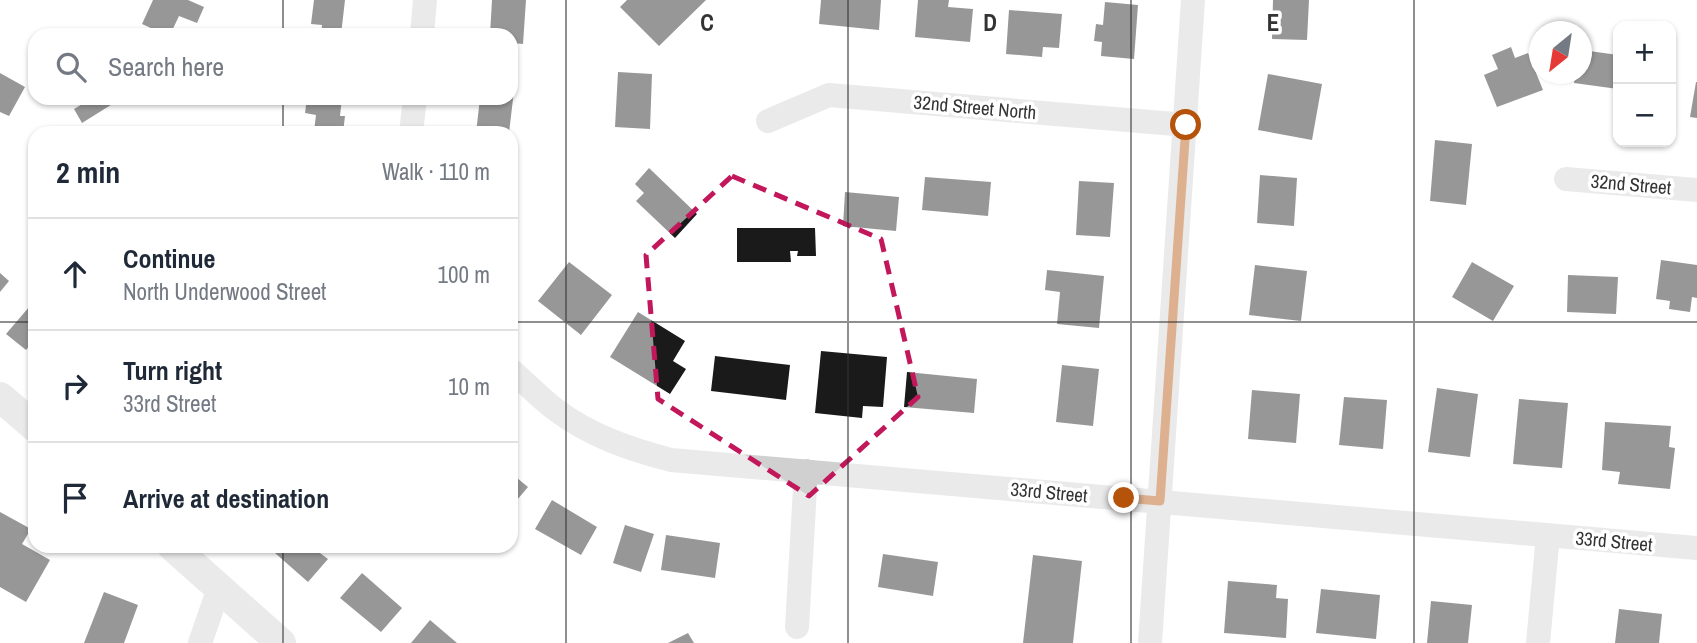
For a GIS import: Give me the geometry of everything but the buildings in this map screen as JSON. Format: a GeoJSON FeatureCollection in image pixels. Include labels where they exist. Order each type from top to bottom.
{"type":"FeatureCollection","features":[{"type":"Feature","properties":{"kind":"street"},"geometry":{"type":"LineString","coordinates":[[423,28],[425,0]]}},
{"type":"Feature","properties":{"kind":"street"},"geometry":{"type":"LineString","coordinates":[[1150,643],[1193,0]]}},
{"type":"Feature","properties":{"kind":"street","name":"32nd Street North"},"geometry":{"type":"LineString","coordinates":[[768,121],[829,95],[1186,125]]}},
{"type":"Feature","properties":{"kind":"street"},"geometry":{"type":"LineString","coordinates":[[412,126],[414,105]]}},
{"type":"Feature","properties":{"kind":"street","name":"32nd Street"},"geometry":{"type":"LineString","coordinates":[[1566,179],[1697,190]]}},
{"type":"Feature","properties":{"kind":"street","name":"33rd Street"},"geometry":{"type":"LineString","coordinates":[[518,376],[556,410],[591,433],[630,449],[671,460],[1697,548]]}},
{"type":"Feature","properties":{"kind":"street"},"geometry":{"type":"LineString","coordinates":[[797,626],[806,471]]}},
{"type":"Feature","properties":{"kind":"street"},"geometry":{"type":"LineString","coordinates":[[1538,643],[1548,535]]}},
{"type":"Feature","properties":{"kind":"street"},"geometry":{"type":"LineString","coordinates":[[180,553],[281,643]]}},
{"type":"Feature","properties":{"kind":"street"},"geometry":{"type":"LineString","coordinates":[[200,643],[219,588]]}},
{"type":"Feature","properties":{"kind":"highlighted area"},"geometry":{"type":"Polygon","coordinates":[[[732,176],[881,239],[918,397],[809,496],[658,399],[646,255],[732,176]]]}},
{"type":"Feature","properties":{"kind":"route"},"geometry":{"type":"LineString","coordinates":[[1124,498],[1160,501],[1186,125]]}}]}
